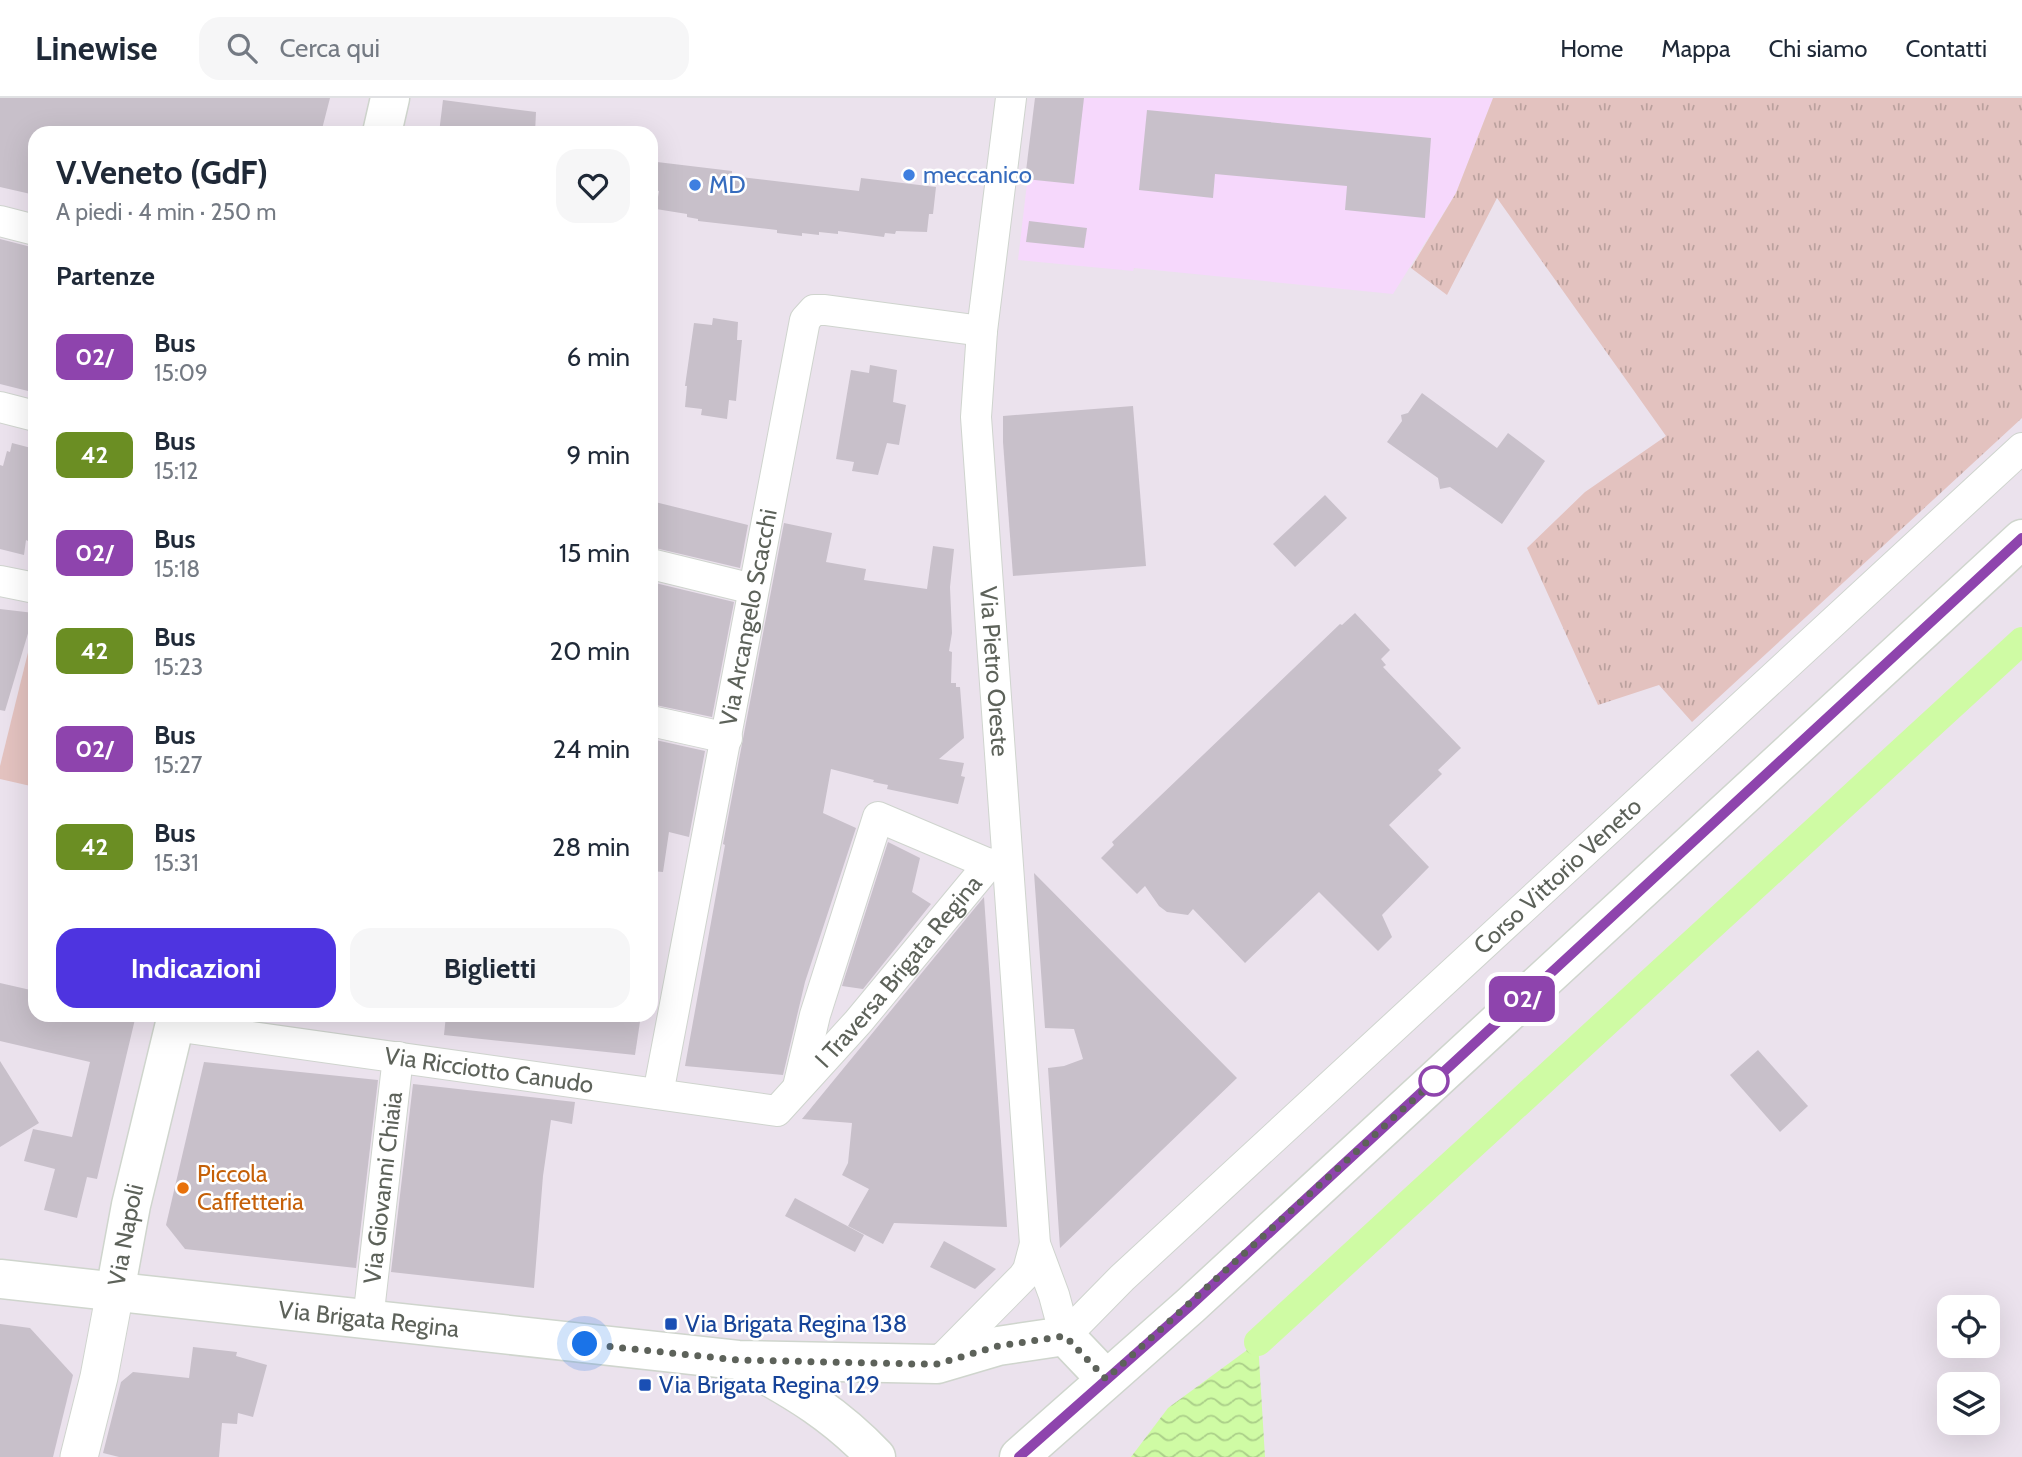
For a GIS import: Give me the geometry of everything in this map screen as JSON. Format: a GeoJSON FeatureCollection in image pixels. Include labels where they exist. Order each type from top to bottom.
{"type":"FeatureCollection","features":[{"type":"Feature","properties":{"kind":"main road"},"geometry":{"type":"LineString","coordinates":[[384,126],[390,98]]}},
{"type":"Feature","properties":{"kind":"main road"},"geometry":{"type":"LineString","coordinates":[[1019,1457],[1200,1296],[2022,539]]}},
{"type":"Feature","properties":{"kind":"main road","name":"Via Napoli"},"geometry":{"type":"LineString","coordinates":[[115,1292],[131,1205],[175,1022]]}},
{"type":"Feature","properties":{"kind":"main road","name":"Via Brigata Regina"},"geometry":{"type":"LineString","coordinates":[[0,1279],[738,1360],[937,1364],[998,1346],[1065,1336]]}},
{"type":"Feature","properties":{"kind":"main road"},"geometry":{"type":"LineString","coordinates":[[1065,1336],[1106,1379]]}},
{"type":"Feature","properties":{"kind":"main road"},"geometry":{"type":"LineString","coordinates":[[738,1360],[809,1398],[864,1445]]}},
{"type":"Feature","properties":{"kind":"main road"},"geometry":{"type":"LineString","coordinates":[[864,1445],[849,1404],[862,1379],[886,1363]]}},
{"type":"Feature","properties":{"kind":"street","name":"Via Pietro Oreste"},"geometry":{"type":"LineString","coordinates":[[1011,98],[982,331],[976,417],[998,863],[1035,1244],[1054,1295],[1065,1336]]}},
{"type":"Feature","properties":{"kind":"street"},"geometry":{"type":"LineString","coordinates":[[0,221],[28,228]]}},
{"type":"Feature","properties":{"kind":"street","name":"Via Arcangelo Scacchi"},"geometry":{"type":"LineString","coordinates":[[658,1094],[805,320],[814,310],[825,310],[982,331]]}},
{"type":"Feature","properties":{"kind":"street"},"geometry":{"type":"LineString","coordinates":[[0,407],[28,414]]}},
{"type":"Feature","properties":{"kind":"street","name":"Corso Vittorio Veneto"},"geometry":{"type":"LineString","coordinates":[[1065,1336],[1122,1278],[2022,448]]}},
{"type":"Feature","properties":{"kind":"street"},"geometry":{"type":"LineString","coordinates":[[658,566],[753,589]]}},
{"type":"Feature","properties":{"kind":"street"},"geometry":{"type":"LineString","coordinates":[[0,581],[28,587]]}},
{"type":"Feature","properties":{"kind":"street"},"geometry":{"type":"LineString","coordinates":[[658,723],[727,738]]}},
{"type":"Feature","properties":{"kind":"street"},"geometry":{"type":"LineString","coordinates":[[797,1091],[815,1015],[878,817],[998,863]]}},
{"type":"Feature","properties":{"kind":"street","name":"I Traversa Brigata Regina"},"geometry":{"type":"LineString","coordinates":[[797,1091],[998,863]]}},
{"type":"Feature","properties":{"kind":"street","name":"Via Ricciotto Canudo"},"geometry":{"type":"LineString","coordinates":[[187,1022],[398,1058],[777,1111],[797,1091]]}},
{"type":"Feature","properties":{"kind":"street","name":"Via Giovanni Chiaia"},"geometry":{"type":"LineString","coordinates":[[368,1320],[398,1058]]}},
{"type":"Feature","properties":{"kind":"street","name":"Via Pietro Oreste"},"geometry":{"type":"LineString","coordinates":[[937,1364],[1023,1277],[1028,1270],[1035,1244]]}},
{"type":"Feature","properties":{"kind":"street","name":"Via Napoli"},"geometry":{"type":"LineString","coordinates":[[79,1457],[99,1377],[115,1292]]}},
{"type":"Feature","properties":{"kind":"shaded area"},"geometry":{"type":"Polygon","coordinates":[[[1037,98],[1493,98],[1456,193],[1393,294],[1134,268],[1133,271],[1018,260],[1037,98]]]}},
{"type":"Feature","properties":{"kind":"green space"},"geometry":{"type":"Polygon","coordinates":[[[1493,98],[2022,98],[2022,418],[1692,722],[1659,685],[1598,705],[1527,548],[1585,492],[1666,436],[1497,198],[1447,295],[1411,268],[1456,193],[1493,98]]]}},
{"type":"Feature","properties":{"kind":"green space"},"geometry":{"type":"Polygon","coordinates":[[[28,652],[28,785],[0,779],[0,766],[28,652]]]}},
{"type":"Feature","properties":{"kind":"water"},"geometry":{"type":"Polygon","coordinates":[[[1258,1342],[1265,1457],[1131,1457],[1168,1408],[1258,1342]]]}},
{"type":"Feature","properties":{"kind":"building"},"geometry":{"type":"Polygon","coordinates":[[[0,98],[330,98],[323,126],[28,126],[28,193],[0,187],[0,98]]]}},
{"type":"Feature","properties":{"kind":"building"},"geometry":{"type":"Polygon","coordinates":[[[1035,98],[1084,98],[1074,184],[1025,179],[1035,98]]]}},
{"type":"Feature","properties":{"kind":"building"},"geometry":{"type":"Polygon","coordinates":[[[443,100],[536,112],[535,126],[440,126],[443,100]]]}},
{"type":"Feature","properties":{"kind":"building"},"geometry":{"type":"Polygon","coordinates":[[[1147,110],[1431,138],[1425,218],[1345,210],[1347,186],[1215,174],[1213,198],[1139,190],[1147,110]]]}},
{"type":"Feature","properties":{"kind":"building"},"geometry":{"type":"Polygon","coordinates":[[[658,162],[732,171],[732,176],[859,191],[861,178],[936,187],[933,214],[929,214],[927,232],[896,231],[895,234],[885,233],[884,237],[838,231],[838,234],[802,233],[802,236],[777,233],[777,230],[698,221],[687,217],[687,214],[658,209],[658,162]]]}},
{"type":"Feature","properties":{"kind":"building"},"geometry":{"type":"Polygon","coordinates":[[[1029,221],[1087,228],[1084,248],[1026,242],[1029,221]]]}},
{"type":"Feature","properties":{"kind":"building"},"geometry":{"type":"Polygon","coordinates":[[[0,239],[28,246],[28,391],[0,384],[0,239]]]}},
{"type":"Feature","properties":{"kind":"building"},"geometry":{"type":"Polygon","coordinates":[[[713,318],[738,322],[737,340],[742,340],[736,401],[729,400],[727,419],[701,415],[702,409],[685,407],[685,386],[694,323],[712,325],[713,318]]]}},
{"type":"Feature","properties":{"kind":"building"},"geometry":{"type":"Polygon","coordinates":[[[870,365],[897,370],[893,402],[906,405],[899,445],[887,443],[878,475],[852,471],[854,462],[836,459],[851,370],[869,373],[870,365]]]}},
{"type":"Feature","properties":{"kind":"building"},"geometry":{"type":"Polygon","coordinates":[[[1422,393],[1497,448],[1508,433],[1545,461],[1502,524],[1450,487],[1440,489],[1438,478],[1387,442],[1402,421],[1401,415],[1408,413],[1422,393]]]}},
{"type":"Feature","properties":{"kind":"building"},"geometry":{"type":"Polygon","coordinates":[[[1133,406],[1146,566],[1013,576],[1003,416],[1133,406]]]}},
{"type":"Feature","properties":{"kind":"building"},"geometry":{"type":"Polygon","coordinates":[[[12,443],[28,447],[28,541],[26,540],[24,555],[0,549],[0,465],[3,466],[7,451],[10,452],[12,443]]]}},
{"type":"Feature","properties":{"kind":"building"},"geometry":{"type":"Polygon","coordinates":[[[1325,495],[1347,518],[1295,567],[1273,544],[1325,495]]]}},
{"type":"Feature","properties":{"kind":"building"},"geometry":{"type":"Polygon","coordinates":[[[658,503],[748,525],[740,568],[658,549],[658,503]]]}},
{"type":"Feature","properties":{"kind":"building"},"geometry":{"type":"Polygon","coordinates":[[[784,523],[832,533],[826,562],[866,569],[864,580],[927,589],[933,546],[954,549],[950,587],[952,633],[949,651],[952,652],[951,683],[960,687],[964,738],[939,759],[964,763],[961,776],[965,777],[958,804],[887,789],[888,785],[873,782],[874,780],[831,769],[823,813],[856,828],[805,982],[783,1075],[685,1066],[725,845],[723,844],[784,523]]]}},
{"type":"Feature","properties":{"kind":"building"},"geometry":{"type":"Polygon","coordinates":[[[658,584],[734,602],[712,717],[658,705],[658,584]]]}},
{"type":"Feature","properties":{"kind":"building"},"geometry":{"type":"Polygon","coordinates":[[[0,609],[28,612],[28,633],[5,711],[0,710],[0,609]]]}},
{"type":"Feature","properties":{"kind":"building"},"geometry":{"type":"Polygon","coordinates":[[[1355,613],[1390,650],[1381,659],[1386,665],[1383,667],[1461,748],[1438,770],[1442,774],[1389,825],[1429,867],[1382,915],[1392,937],[1378,951],[1319,892],[1245,963],[1193,909],[1188,915],[1167,912],[1159,906],[1145,886],[1137,894],[1101,858],[1114,845],[1112,842],[1340,624],[1355,613]]]}},
{"type":"Feature","properties":{"kind":"building"},"geometry":{"type":"Polygon","coordinates":[[[658,741],[705,751],[689,837],[669,832],[663,872],[658,872],[658,741]]]}},
{"type":"Feature","properties":{"kind":"building"},"geometry":{"type":"Polygon","coordinates":[[[888,842],[920,858],[912,892],[931,904],[863,989],[842,986],[888,842]]]}},
{"type":"Feature","properties":{"kind":"building"},"geometry":{"type":"Polygon","coordinates":[[[1034,873],[1237,1078],[1060,1248],[1048,1068],[1083,1059],[1074,1029],[1045,1028],[1034,873]]]}},
{"type":"Feature","properties":{"kind":"building"},"geometry":{"type":"Polygon","coordinates":[[[984,897],[1007,1227],[894,1223],[883,1244],[848,1226],[869,1189],[842,1175],[848,1163],[852,1123],[802,1119],[984,897]]]}},
{"type":"Feature","properties":{"kind":"building"},"geometry":{"type":"Polygon","coordinates":[[[0,983],[28,989],[28,1022],[134,1022],[97,1179],[87,1177],[77,1218],[44,1210],[55,1169],[24,1161],[33,1129],[72,1137],[90,1062],[0,1041],[0,983]]]}},
{"type":"Feature","properties":{"kind":"building"},"geometry":{"type":"Polygon","coordinates":[[[445,1022],[640,1022],[635,1055],[444,1035],[445,1022]]]}},
{"type":"Feature","properties":{"kind":"building"},"geometry":{"type":"Polygon","coordinates":[[[1758,1050],[1808,1106],[1780,1132],[1730,1075],[1758,1050]]]}},
{"type":"Feature","properties":{"kind":"building"},"geometry":{"type":"Polygon","coordinates":[[[0,1061],[39,1123],[0,1147],[0,1061]]]}},
{"type":"Feature","properties":{"kind":"building"},"geometry":{"type":"Polygon","coordinates":[[[204,1062],[378,1080],[356,1268],[185,1249],[166,1225],[204,1062]]]}},
{"type":"Feature","properties":{"kind":"building"},"geometry":{"type":"Polygon","coordinates":[[[413,1084],[575,1102],[572,1124],[551,1120],[543,1176],[534,1288],[391,1272],[413,1084]]]}},
{"type":"Feature","properties":{"kind":"building"},"geometry":{"type":"Polygon","coordinates":[[[795,1198],[864,1235],[855,1252],[785,1216],[795,1198]]]}},
{"type":"Feature","properties":{"kind":"building"},"geometry":{"type":"Polygon","coordinates":[[[944,1241],[996,1269],[975,1289],[930,1267],[944,1241]]]}},
{"type":"Feature","properties":{"kind":"building"},"geometry":{"type":"Polygon","coordinates":[[[0,1324],[30,1328],[73,1375],[53,1457],[0,1457],[0,1324]]]}},
{"type":"Feature","properties":{"kind":"building"},"geometry":{"type":"Polygon","coordinates":[[[193,1347],[237,1352],[236,1356],[267,1365],[253,1417],[238,1413],[237,1424],[222,1423],[219,1457],[119,1457],[103,1453],[121,1382],[133,1372],[189,1378],[193,1347]]]}},
{"type":"Feature","properties":{"kind":"waterway"},"geometry":{"type":"LineString","coordinates":[[1258,1342],[2022,641]]}},
{"type":"Feature","properties":{"kind":"bus line","name":"02/"},"geometry":{"type":"LineString","coordinates":[[1019,1457],[1190,1306],[2022,538]]}},
{"type":"Feature","properties":{"kind":"place","name":"meccanico"},"geometry":{"type":"Point","coordinates":[909,175]}},
{"type":"Feature","properties":{"kind":"place","name":"MD"},"geometry":{"type":"Point","coordinates":[695,185]}},
{"type":"Feature","properties":{"kind":"place","name":"Piccola Caffetteria"},"geometry":{"type":"Point","coordinates":[183,1188]}},
{"type":"Feature","properties":{"kind":"place","name":"Via Brigata Regina 138"},"geometry":{"type":"Point","coordinates":[671,1324]}},
{"type":"Feature","properties":{"kind":"place","name":"Via Brigata Regina 129"},"geometry":{"type":"Point","coordinates":[645,1385]}},
{"type":"Feature","properties":{"kind":"route"},"geometry":{"type":"LineString","coordinates":[[585,1344],[738,1360],[937,1364],[984,1349],[1065,1336],[1106,1379],[1190,1306],[1434,1081]]}}]}
